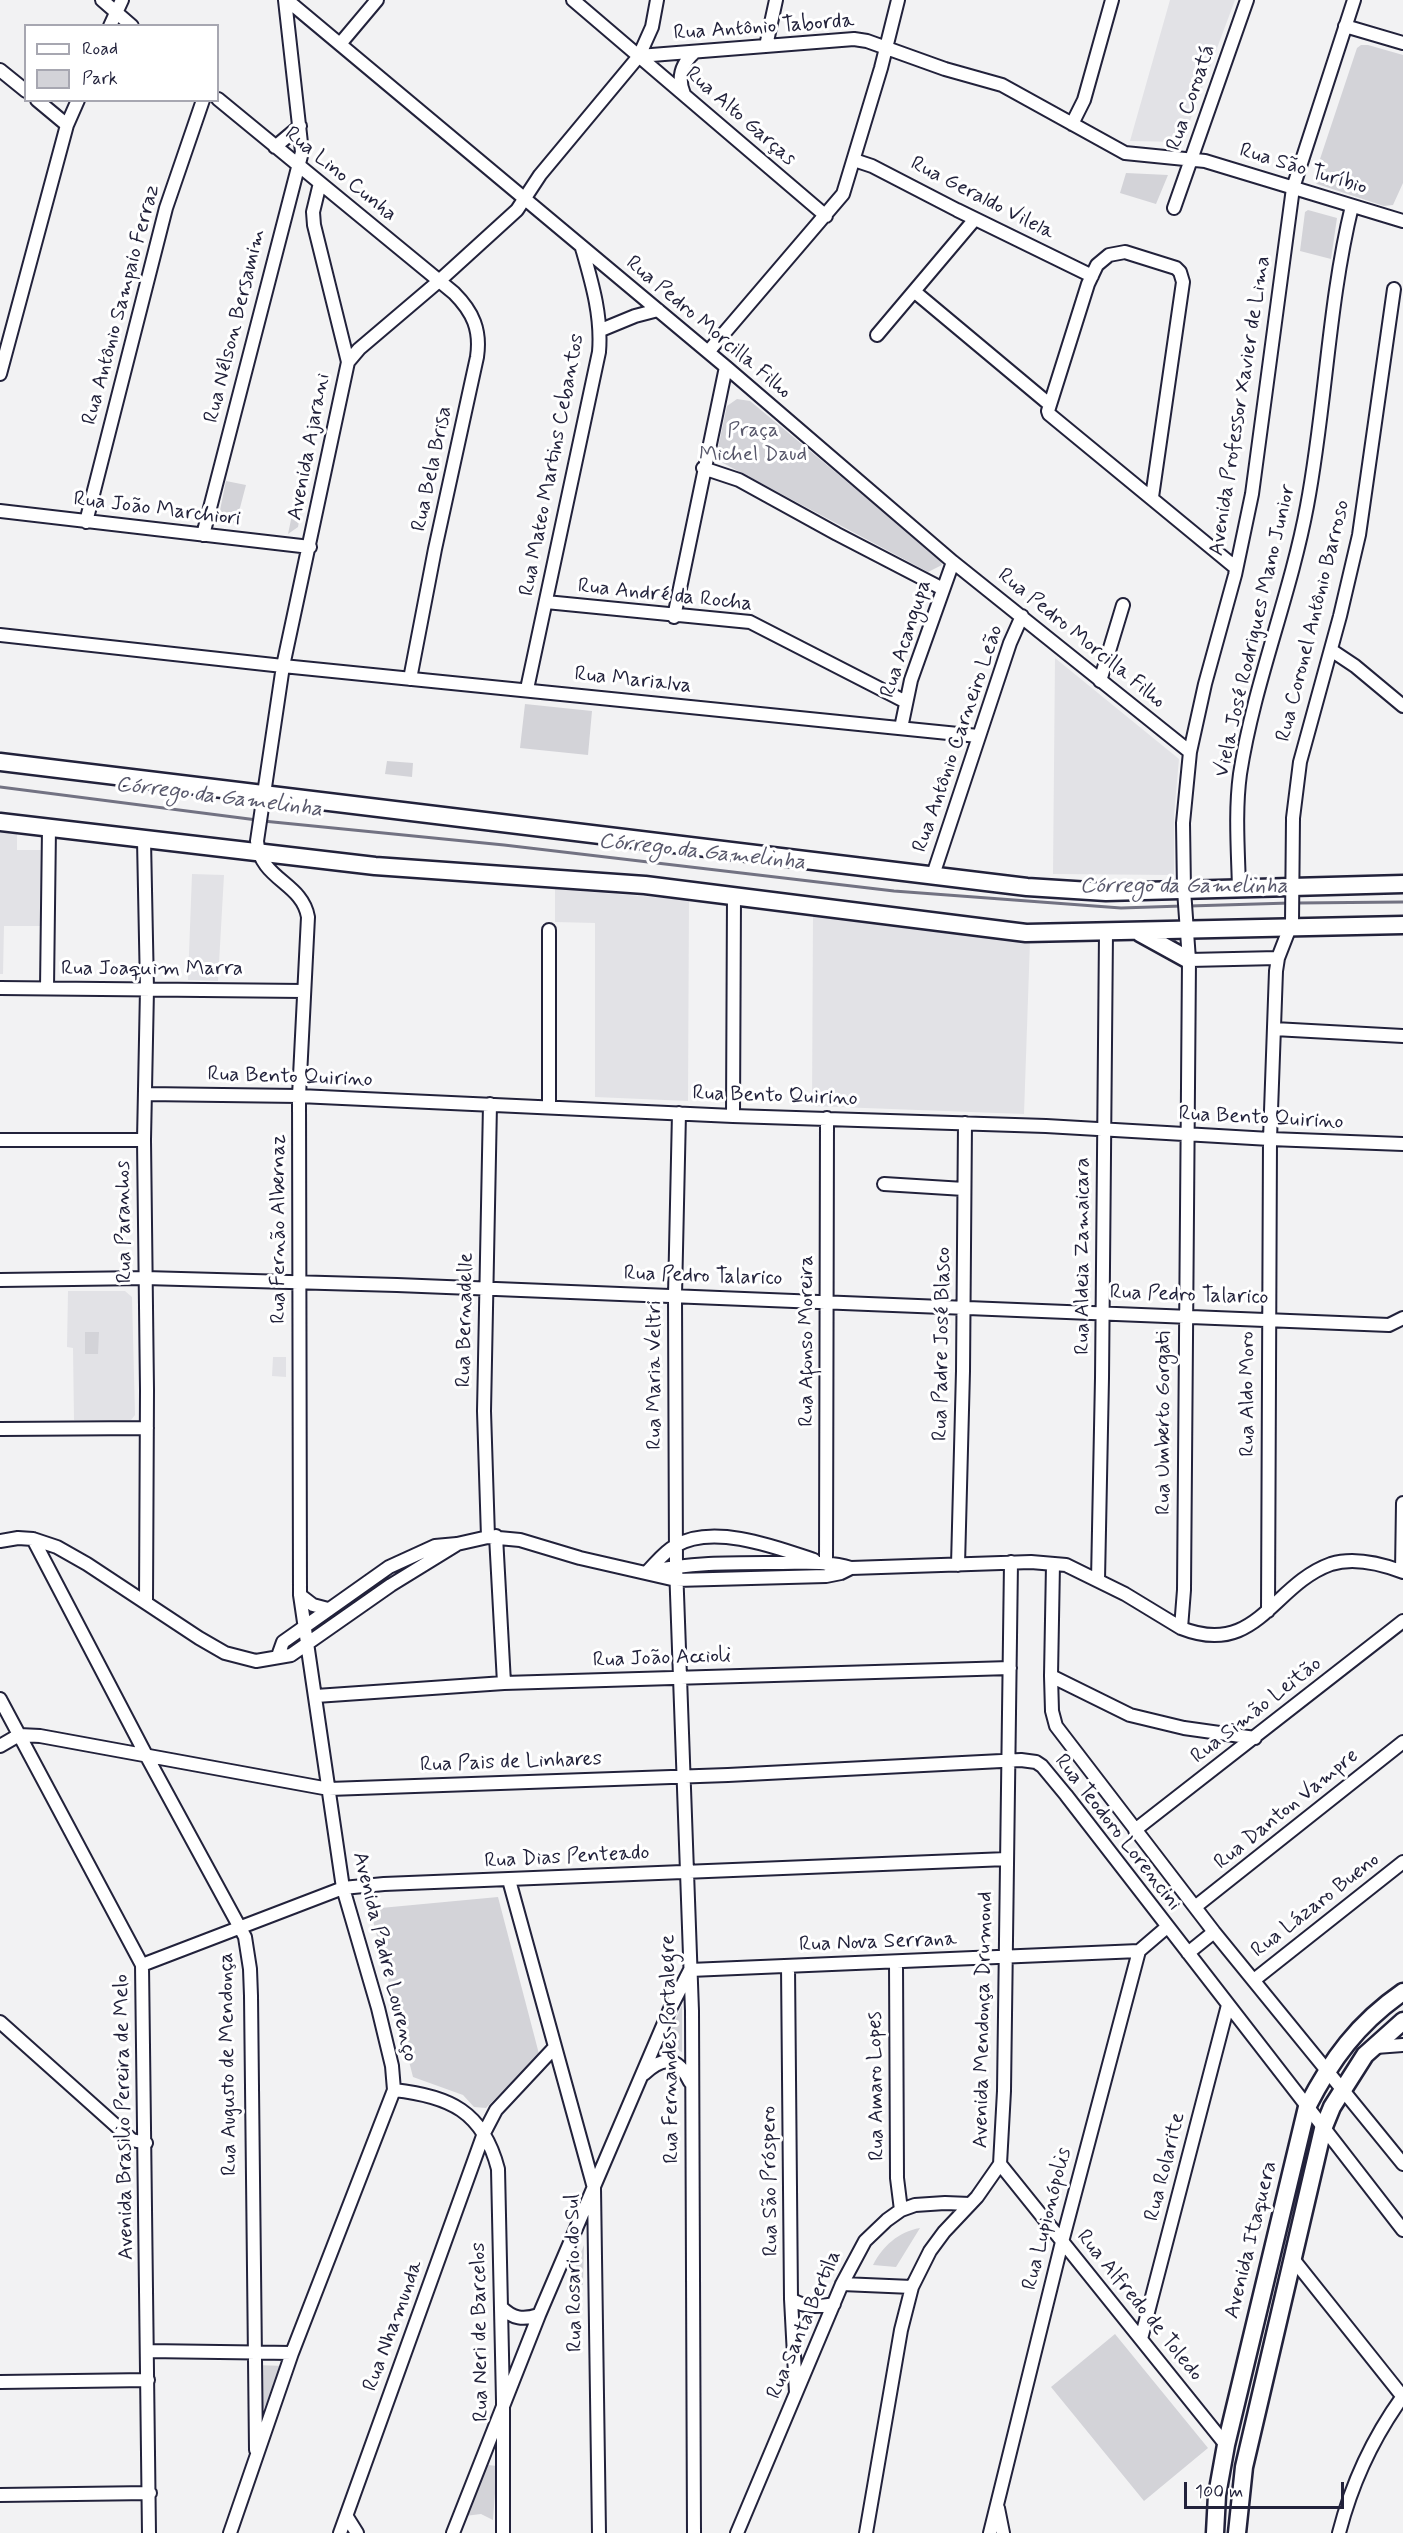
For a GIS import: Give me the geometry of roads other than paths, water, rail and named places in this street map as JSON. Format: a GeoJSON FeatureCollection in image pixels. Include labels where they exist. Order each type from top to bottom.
{"type":"FeatureCollection","features":[{"type":"Feature","properties":{"kind":"main road"},"geometry":{"type":"LineString","coordinates":[[0,762],[1027,887],[1184,894],[1239,888],[1293,891],[1403,884]]}},
{"type":"Feature","properties":{"kind":"main road"},"geometry":{"type":"LineString","coordinates":[[0,822],[375,866],[643,884],[1026,933],[1137,931],[1187,926],[1403,925]]}},
{"type":"Feature","properties":{"kind":"main road"},"geometry":{"type":"LineString","coordinates":[[1137,931],[1189,960]]}},
{"type":"Feature","properties":{"kind":"main road","name":"Avenida Itaquera"},"geometry":{"type":"LineString","coordinates":[[1215,2533],[1217,2495],[1226,2445],[1307,2108],[1326,2071],[1354,2034],[1403,1992]]}},
{"type":"Feature","properties":{"kind":"main road","name":"Avenida Itaquera"},"geometry":{"type":"LineString","coordinates":[[1237,2533],[1244,2467],[1323,2129],[1343,2090],[1365,2055],[1403,2021]]}},
{"type":"Feature","properties":{"kind":"street"},"geometry":{"type":"LineString","coordinates":[[102,0],[130,24]]}},
{"type":"Feature","properties":{"kind":"street"},"geometry":{"type":"LineString","coordinates":[[111,24],[122,0]]}},
{"type":"Feature","properties":{"kind":"street","name":"Rua Pedro Morcilla Filho"},"geometry":{"type":"LineString","coordinates":[[286,0],[726,367],[953,562],[1190,752]]}},
{"type":"Feature","properties":{"kind":"street","name":"Rua Nélson Bersamim"},"geometry":{"type":"LineString","coordinates":[[203,535],[302,152],[286,0]]}},
{"type":"Feature","properties":{"kind":"street"},"geometry":{"type":"LineString","coordinates":[[340,44],[377,0]]}},
{"type":"Feature","properties":{"kind":"street","name":"Rua Alto Garças"},"geometry":{"type":"LineString","coordinates":[[573,0],[826,216]]}},
{"type":"Feature","properties":{"kind":"street","name":"Avenida Ajarani"},"geometry":{"type":"LineString","coordinates":[[258,852],[261,813],[283,666],[348,362],[359,349],[502,224],[526,199],[540,175],[639,56],[652,27],[657,0]]}},
{"type":"Feature","properties":{"kind":"street"},"geometry":{"type":"LineString","coordinates":[[766,46],[776,0]]}},
{"type":"Feature","properties":{"kind":"street"},"geometry":{"type":"LineString","coordinates":[[708,352],[843,194],[886,49],[898,0]]}},
{"type":"Feature","properties":{"kind":"street"},"geometry":{"type":"LineString","coordinates":[[1072,124],[1084,100],[1112,0]]}},
{"type":"Feature","properties":{"kind":"street","name":"Rua Coroatá"},"geometry":{"type":"LineString","coordinates":[[1174,208],[1247,0]]}},
{"type":"Feature","properties":{"kind":"street","name":"Avenida Professor Xavier de Lima"},"geometry":{"type":"LineString","coordinates":[[1187,926],[1184,894],[1184,805],[1190,752],[1205,684],[1236,568],[1261,436],[1293,188],[1354,0]]}},
{"type":"Feature","properties":{"kind":"street"},"geometry":{"type":"LineString","coordinates":[[1345,26],[1403,43]]}},
{"type":"Feature","properties":{"kind":"street","name":"Rua Antônio Taborda"},"geometry":{"type":"LineString","coordinates":[[639,56],[854,39],[1002,85],[1125,153],[1191,159]]}},
{"type":"Feature","properties":{"kind":"street"},"geometry":{"type":"LineString","coordinates":[[685,95],[680,76],[687,58],[695,52]]}},
{"type":"Feature","properties":{"kind":"street"},"geometry":{"type":"LineString","coordinates":[[0,70],[24,89]]}},
{"type":"Feature","properties":{"kind":"street","name":"Rua Lino Cunha"},"geometry":{"type":"LineString","coordinates":[[219,100],[439,281]]}},
{"type":"Feature","properties":{"kind":"street"},"geometry":{"type":"LineString","coordinates":[[39,102],[67,125]]}},
{"type":"Feature","properties":{"kind":"street"},"geometry":{"type":"LineString","coordinates":[[0,374],[67,125],[77,102]]}},
{"type":"Feature","properties":{"kind":"street","name":"Rua Antônio Sampaio Ferraz"},"geometry":{"type":"LineString","coordinates":[[86,522],[171,191],[203,102]]}},
{"type":"Feature","properties":{"kind":"street"},"geometry":{"type":"LineString","coordinates":[[275,147],[300,126]]}},
{"type":"Feature","properties":{"kind":"street","name":"Rua São Turíbio"},"geometry":{"type":"LineString","coordinates":[[1191,159],[1403,221]]}},
{"type":"Feature","properties":{"kind":"street","name":"Rua Geraldo Vilela"},"geometry":{"type":"LineString","coordinates":[[854,160],[872,166],[1092,276]]}},
{"type":"Feature","properties":{"kind":"street"},"geometry":{"type":"LineString","coordinates":[[320,183],[313,212],[314,225],[348,362]]}},
{"type":"Feature","properties":{"kind":"street","name":"Viela José Rodrigues Mano Junior"},"geometry":{"type":"LineString","coordinates":[[1239,888],[1240,775],[1256,704],[1302,532],[1338,266],[1352,206]]}},
{"type":"Feature","properties":{"kind":"street"},"geometry":{"type":"LineString","coordinates":[[877,335],[975,219]]}},
{"type":"Feature","properties":{"kind":"street","name":"Rua Mateo Martins Cebantos"},"geometry":{"type":"LineString","coordinates":[[527,689],[597,363],[601,330],[582,248]]}},
{"type":"Feature","properties":{"kind":"street"},"geometry":{"type":"LineString","coordinates":[[1049,408],[1092,276],[1103,259],[1109,255],[1125,252],[1176,268],[1183,282],[1152,497]]}},
{"type":"Feature","properties":{"kind":"street","name":"Rua Bela Brisa"},"geometry":{"type":"LineString","coordinates":[[410,679],[479,343],[478,328],[472,315],[454,293],[439,281]]}},
{"type":"Feature","properties":{"kind":"street","name":"Rua Coronel Antônio Barroso"},"geometry":{"type":"LineString","coordinates":[[1291,925],[1293,818],[1300,762],[1331,650],[1359,535],[1394,289]]}},
{"type":"Feature","properties":{"kind":"street"},"geometry":{"type":"LineString","coordinates":[[915,292],[1049,408],[1052,418],[1152,497],[1236,568]]}},
{"type":"Feature","properties":{"kind":"street"},"geometry":{"type":"LineString","coordinates":[[601,330],[635,316],[658,310]]}},
{"type":"Feature","properties":{"kind":"street"},"geometry":{"type":"LineString","coordinates":[[674,617],[703,468],[726,367]]}},
{"type":"Feature","properties":{"kind":"street"},"geometry":{"type":"LineString","coordinates":[[703,468],[739,480],[943,589]]}},
{"type":"Feature","properties":{"kind":"street","name":"Rua João Marchiori"},"geometry":{"type":"LineString","coordinates":[[0,511],[310,547]]}},
{"type":"Feature","properties":{"kind":"street","name":"Rua Acangupa"},"geometry":{"type":"LineString","coordinates":[[901,728],[911,680],[953,562]]}},
{"type":"Feature","properties":{"kind":"street","name":"Rua André da Rocha"},"geometry":{"type":"LineString","coordinates":[[546,602],[759,625],[906,702]]}},
{"type":"Feature","properties":{"kind":"street"},"geometry":{"type":"LineString","coordinates":[[1100,681],[1123,605]]}},
{"type":"Feature","properties":{"kind":"street","name":"Rua Antônio Carneiro Leão"},"geometry":{"type":"LineString","coordinates":[[933,875],[978,736],[1010,643],[1022,616]]}},
{"type":"Feature","properties":{"kind":"street","name":"Rua Marialva"},"geometry":{"type":"LineString","coordinates":[[0,635],[978,736]]}},
{"type":"Feature","properties":{"kind":"street"},"geometry":{"type":"LineString","coordinates":[[1331,650],[1355,666],[1403,706]]}},
{"type":"Feature","properties":{"kind":"street"},"geometry":{"type":"LineString","coordinates":[[47,988],[49,828]]}},
{"type":"Feature","properties":{"kind":"street","name":"Rua Paranhos"},"geometry":{"type":"LineString","coordinates":[[144,840],[147,989],[144,1140],[146,1603]]}},
{"type":"Feature","properties":{"kind":"street","name":"Rua Fernão Albernaz"},"geometry":{"type":"LineString","coordinates":[[258,852],[271,873],[297,894],[306,908],[308,923],[299,1096],[300,1595],[305,1625]]}},
{"type":"Feature","properties":{"kind":"street"},"geometry":{"type":"LineString","coordinates":[[733,1116],[734,895]]}},
{"type":"Feature","properties":{"kind":"street","name":"Rua Aldo Moro"},"geometry":{"type":"LineString","coordinates":[[1268,1611],[1270,1139],[1278,958],[1291,925]]}},
{"type":"Feature","properties":{"kind":"street","name":"Rua Umberto Gorgati"},"geometry":{"type":"LineString","coordinates":[[1181,1628],[1184,1590],[1189,960],[1187,926]]}},
{"type":"Feature","properties":{"kind":"street"},"geometry":{"type":"LineString","coordinates":[[549,930],[549,1107]]}},
{"type":"Feature","properties":{"kind":"street","name":"Rua Aldeia Zamaicara"},"geometry":{"type":"LineString","coordinates":[[1098,1580],[1106,932]]}},
{"type":"Feature","properties":{"kind":"street"},"geometry":{"type":"LineString","coordinates":[[1189,960],[1278,958]]}},
{"type":"Feature","properties":{"kind":"street","name":"Rua Joaquim Marra"},"geometry":{"type":"LineString","coordinates":[[0,988],[304,991]]}},
{"type":"Feature","properties":{"kind":"street"},"geometry":{"type":"LineString","coordinates":[[1274,1029],[1403,1036]]}},
{"type":"Feature","properties":{"kind":"street","name":"Rua Bento Quirino"},"geometry":{"type":"LineString","coordinates":[[146,1094],[299,1096],[733,1116],[965,1123],[1403,1144]]}},
{"type":"Feature","properties":{"kind":"street","name":"Rua Bernadelle"},"geometry":{"type":"LineString","coordinates":[[490,1104],[484,1411],[504,1683]]}},
{"type":"Feature","properties":{"kind":"street","name":"Rua Maria Veltri"},"geometry":{"type":"LineString","coordinates":[[675,1566],[675,1295],[679,1113]]}},
{"type":"Feature","properties":{"kind":"street","name":"Rua Afonso Moreira"},"geometry":{"type":"LineString","coordinates":[[826,1564],[827,1118]]}},
{"type":"Feature","properties":{"kind":"street","name":"Rua Padre José Blasco"},"geometry":{"type":"LineString","coordinates":[[958,1565],[965,1123]]}},
{"type":"Feature","properties":{"kind":"street"},"geometry":{"type":"LineString","coordinates":[[0,1140],[144,1140]]}},
{"type":"Feature","properties":{"kind":"street"},"geometry":{"type":"LineString","coordinates":[[884,1184],[964,1189]]}},
{"type":"Feature","properties":{"kind":"street","name":"Rua Pedro Talarico"},"geometry":{"type":"LineString","coordinates":[[0,1280],[145,1278],[485,1288],[1389,1324],[1403,1318]]}},
{"type":"Feature","properties":{"kind":"street"},"geometry":{"type":"LineString","coordinates":[[0,1429],[147,1428]]}},
{"type":"Feature","properties":{"kind":"street"},"geometry":{"type":"LineString","coordinates":[[648,1572],[675,1545],[694,1539],[737,1538],[767,1544],[826,1564],[851,1568],[1011,1562],[1053,1564],[1076,1569],[1181,1628],[1197,1634],[1220,1636],[1243,1629],[1312,1574],[1333,1564],[1348,1561],[1368,1563],[1402,1572],[1403,1503]]}},
{"type":"Feature","properties":{"kind":"street"},"geometry":{"type":"LineString","coordinates":[[278,1656],[283,1642],[389,1566],[435,1546],[492,1537],[520,1540],[605,1564],[676,1580],[826,1576],[851,1568]]}},
{"type":"Feature","properties":{"kind":"street"},"geometry":{"type":"LineString","coordinates":[[0,1541],[18,1538],[33,1539],[57,1547],[225,1653],[256,1661],[291,1655],[391,1585],[457,1544]]}},
{"type":"Feature","properties":{"kind":"street","name":"Rua Augusto de Mendonça"},"geometry":{"type":"LineString","coordinates":[[33,1539],[146,1755],[242,1928],[250,1969],[256,2462]]}},
{"type":"Feature","properties":{"kind":"street"},"geometry":{"type":"LineString","coordinates":[[1009,1762],[1011,1562]]}},
{"type":"Feature","properties":{"kind":"street"},"geometry":{"type":"LineString","coordinates":[[648,1572],[675,1566],[826,1564]]}},
{"type":"Feature","properties":{"kind":"street","name":"Rua Teodoro Lorencini"},"geometry":{"type":"LineString","coordinates":[[1053,1564],[1051,1677],[1052,1711],[1056,1726],[1214,1932],[1403,2164]]}},
{"type":"Feature","properties":{"kind":"street","name":"Rua Fernandes Portalegre"},"geometry":{"type":"LineString","coordinates":[[675,1566],[692,2011],[694,2533]]}},
{"type":"Feature","properties":{"kind":"street"},"geometry":{"type":"LineString","coordinates":[[300,1595],[313,1605],[328,1609]]}},
{"type":"Feature","properties":{"kind":"street","name":"Rua Simão Leitão"},"geometry":{"type":"LineString","coordinates":[[1135,1830],[1403,1621]]}},
{"type":"Feature","properties":{"kind":"street","name":"Avenida Padre Lourenço"},"geometry":{"type":"LineString","coordinates":[[230,2533],[292,2353],[394,2090],[392,2066],[378,2008],[343,1888],[305,1625]]}},
{"type":"Feature","properties":{"kind":"street","name":"Rua João Accioli"},"geometry":{"type":"LineString","coordinates":[[316,1696],[504,1683],[1010,1668]]}},
{"type":"Feature","properties":{"kind":"street"},"geometry":{"type":"LineString","coordinates":[[1051,1677],[1130,1715],[1146,1720],[1255,1738]]}},
{"type":"Feature","properties":{"kind":"street","name":"Avenida Brasilio Pereira de Melo"},"geometry":{"type":"LineString","coordinates":[[0,1699],[142,1965],[146,2143],[149,2533]]}},
{"type":"Feature","properties":{"kind":"street"},"geometry":{"type":"LineString","coordinates":[[0,1746],[19,1735]]}},
{"type":"Feature","properties":{"kind":"street","name":"Rua Pais de Linhares"},"geometry":{"type":"LineString","coordinates":[[19,1735],[58,1738],[329,1789],[683,1777],[1009,1762]]}},
{"type":"Feature","properties":{"kind":"street","name":"Rua Danton Vampre"},"geometry":{"type":"LineString","coordinates":[[1195,1907],[1403,1742]]}},
{"type":"Feature","properties":{"kind":"street","name":"Rua Teodoro Lorencini"},"geometry":{"type":"LineString","coordinates":[[1009,1762],[1029,1760],[1042,1766],[1403,2230]]}},
{"type":"Feature","properties":{"kind":"street","name":"Avenida Mendonça Drumond"},"geometry":{"type":"LineString","coordinates":[[866,2533],[901,2330],[912,2287],[937,2241],[970,2205],[1000,2164],[1009,1762]]}},
{"type":"Feature","properties":{"kind":"street","name":"Rua Dias Penteado"},"geometry":{"type":"LineString","coordinates":[[142,1965],[343,1888],[1007,1859]]}},
{"type":"Feature","properties":{"kind":"street","name":"Rua Lázaro Bueno"},"geometry":{"type":"LineString","coordinates":[[1254,1980],[1403,1862]]}},
{"type":"Feature","properties":{"kind":"street","name":"Rua Rosario do Sul"},"geometry":{"type":"LineString","coordinates":[[509,1880],[594,2188],[599,2533]]}},
{"type":"Feature","properties":{"kind":"street"},"geometry":{"type":"LineString","coordinates":[[1139,1951],[1167,1927]]}},
{"type":"Feature","properties":{"kind":"street"},"geometry":{"type":"LineString","coordinates":[[1188,1953],[1214,1932]]}},
{"type":"Feature","properties":{"kind":"street","name":"Rua Nova Serrana"},"geometry":{"type":"LineString","coordinates":[[690,1970],[1139,1951]]}},
{"type":"Feature","properties":{"kind":"street","name":"Rua Lupionópolis"},"geometry":{"type":"LineString","coordinates":[[990,2533],[1062,2242],[1139,1951]]}},
{"type":"Feature","properties":{"kind":"street","name":"Rua Amaro Lopes"},"geometry":{"type":"LineString","coordinates":[[896,1962],[897,2178],[901,2210]]}},
{"type":"Feature","properties":{"kind":"street","name":"Rua São Próspero"},"geometry":{"type":"LineString","coordinates":[[788,1966],[791,2299],[796,2396]]}},
{"type":"Feature","properties":{"kind":"street"},"geometry":{"type":"LineString","coordinates":[[453,2533],[503,2401],[539,2315],[670,2009],[690,1970]]}},
{"type":"Feature","properties":{"kind":"street"},"geometry":{"type":"LineString","coordinates":[[670,2009],[680,2003],[692,2011]]}},
{"type":"Feature","properties":{"kind":"street","name":"Rua Rolarite"},"geometry":{"type":"LineString","coordinates":[[1141,2339],[1228,2005]]}},
{"type":"Feature","properties":{"kind":"street"},"geometry":{"type":"LineString","coordinates":[[0,2022],[132,2140],[146,2143]]}},
{"type":"Feature","properties":{"kind":"street"},"geometry":{"type":"LineString","coordinates":[[1376,2047],[1403,2045]]}},
{"type":"Feature","properties":{"kind":"street","name":"Rua Nhamunda"},"geometry":{"type":"LineString","coordinates":[[340,2533],[484,2133],[496,2110],[555,2048]]}},
{"type":"Feature","properties":{"kind":"street"},"geometry":{"type":"LineString","coordinates":[[641,2077],[653,2066],[667,2061],[676,2063],[683,2069],[692,2084]]}},
{"type":"Feature","properties":{"kind":"street"},"geometry":{"type":"LineString","coordinates":[[394,2090],[446,2100],[461,2108],[484,2133]]}},
{"type":"Feature","properties":{"kind":"street","name":"Rua Neri de Barcelos"},"geometry":{"type":"LineString","coordinates":[[484,2133],[498,2169],[503,2401],[503,2533]]}},
{"type":"Feature","properties":{"kind":"street","name":"Rua Alfredo de Toledo"},"geometry":{"type":"LineString","coordinates":[[1000,2164],[1226,2445]]}},
{"type":"Feature","properties":{"kind":"street","name":"Rua Santa Bertila"},"geometry":{"type":"LineString","coordinates":[[737,2533],[842,2284],[865,2241],[901,2210],[915,2205],[930,2203],[970,2205]]}},
{"type":"Feature","properties":{"kind":"street"},"geometry":{"type":"LineString","coordinates":[[1293,2259],[1403,2397],[1377,2435],[1357,2473],[1340,2533]]}},
{"type":"Feature","properties":{"kind":"street"},"geometry":{"type":"LineString","coordinates":[[842,2284],[912,2287]]}},
{"type":"Feature","properties":{"kind":"street"},"geometry":{"type":"LineString","coordinates":[[791,2299],[798,2304],[814,2307],[834,2304]]}},
{"type":"Feature","properties":{"kind":"street"},"geometry":{"type":"LineString","coordinates":[[501,2307],[507,2313],[521,2319],[539,2315]]}},
{"type":"Feature","properties":{"kind":"street"},"geometry":{"type":"LineString","coordinates":[[147,2351],[292,2353]]}},
{"type":"Feature","properties":{"kind":"street"},"geometry":{"type":"LineString","coordinates":[[0,2382],[148,2380]]}},
{"type":"Feature","properties":{"kind":"street"},"geometry":{"type":"LineString","coordinates":[[0,2495],[150,2493]]}},
{"type":"Feature","properties":{"kind":"street"},"geometry":{"type":"LineString","coordinates":[[997,2503],[1003,2533]]}},
{"type":"Feature","properties":{"kind":"street"},"geometry":{"type":"LineString","coordinates":[[347,2517],[357,2533]]}},
{"type":"Feature","properties":{"kind":"waterway","name":"Córrego da Gamelinha"},"geometry":{"type":"LineString","coordinates":[[0,787],[257,820]]}},
{"type":"Feature","properties":{"kind":"waterway","name":"Córrego da Gamelinha"},"geometry":{"type":"LineString","coordinates":[[263,821],[504,845],[894,891],[1121,908],[1182,906]]}},
{"type":"Feature","properties":{"kind":"waterway","name":"Córrego da Gamelinha"},"geometry":{"type":"LineString","coordinates":[[1297,903],[1403,902]]}},
{"type":"Feature","properties":{"kind":"waterway","name":"Córrego da Gamelinha"},"geometry":{"type":"LineString","coordinates":[[1189,906],[1290,903]]}},
{"type":"Feature","properties":{"kind":"park label","name":"Praça Michel Daud"},"geometry":{"type":"Point","coordinates":[753,444]}}]}
